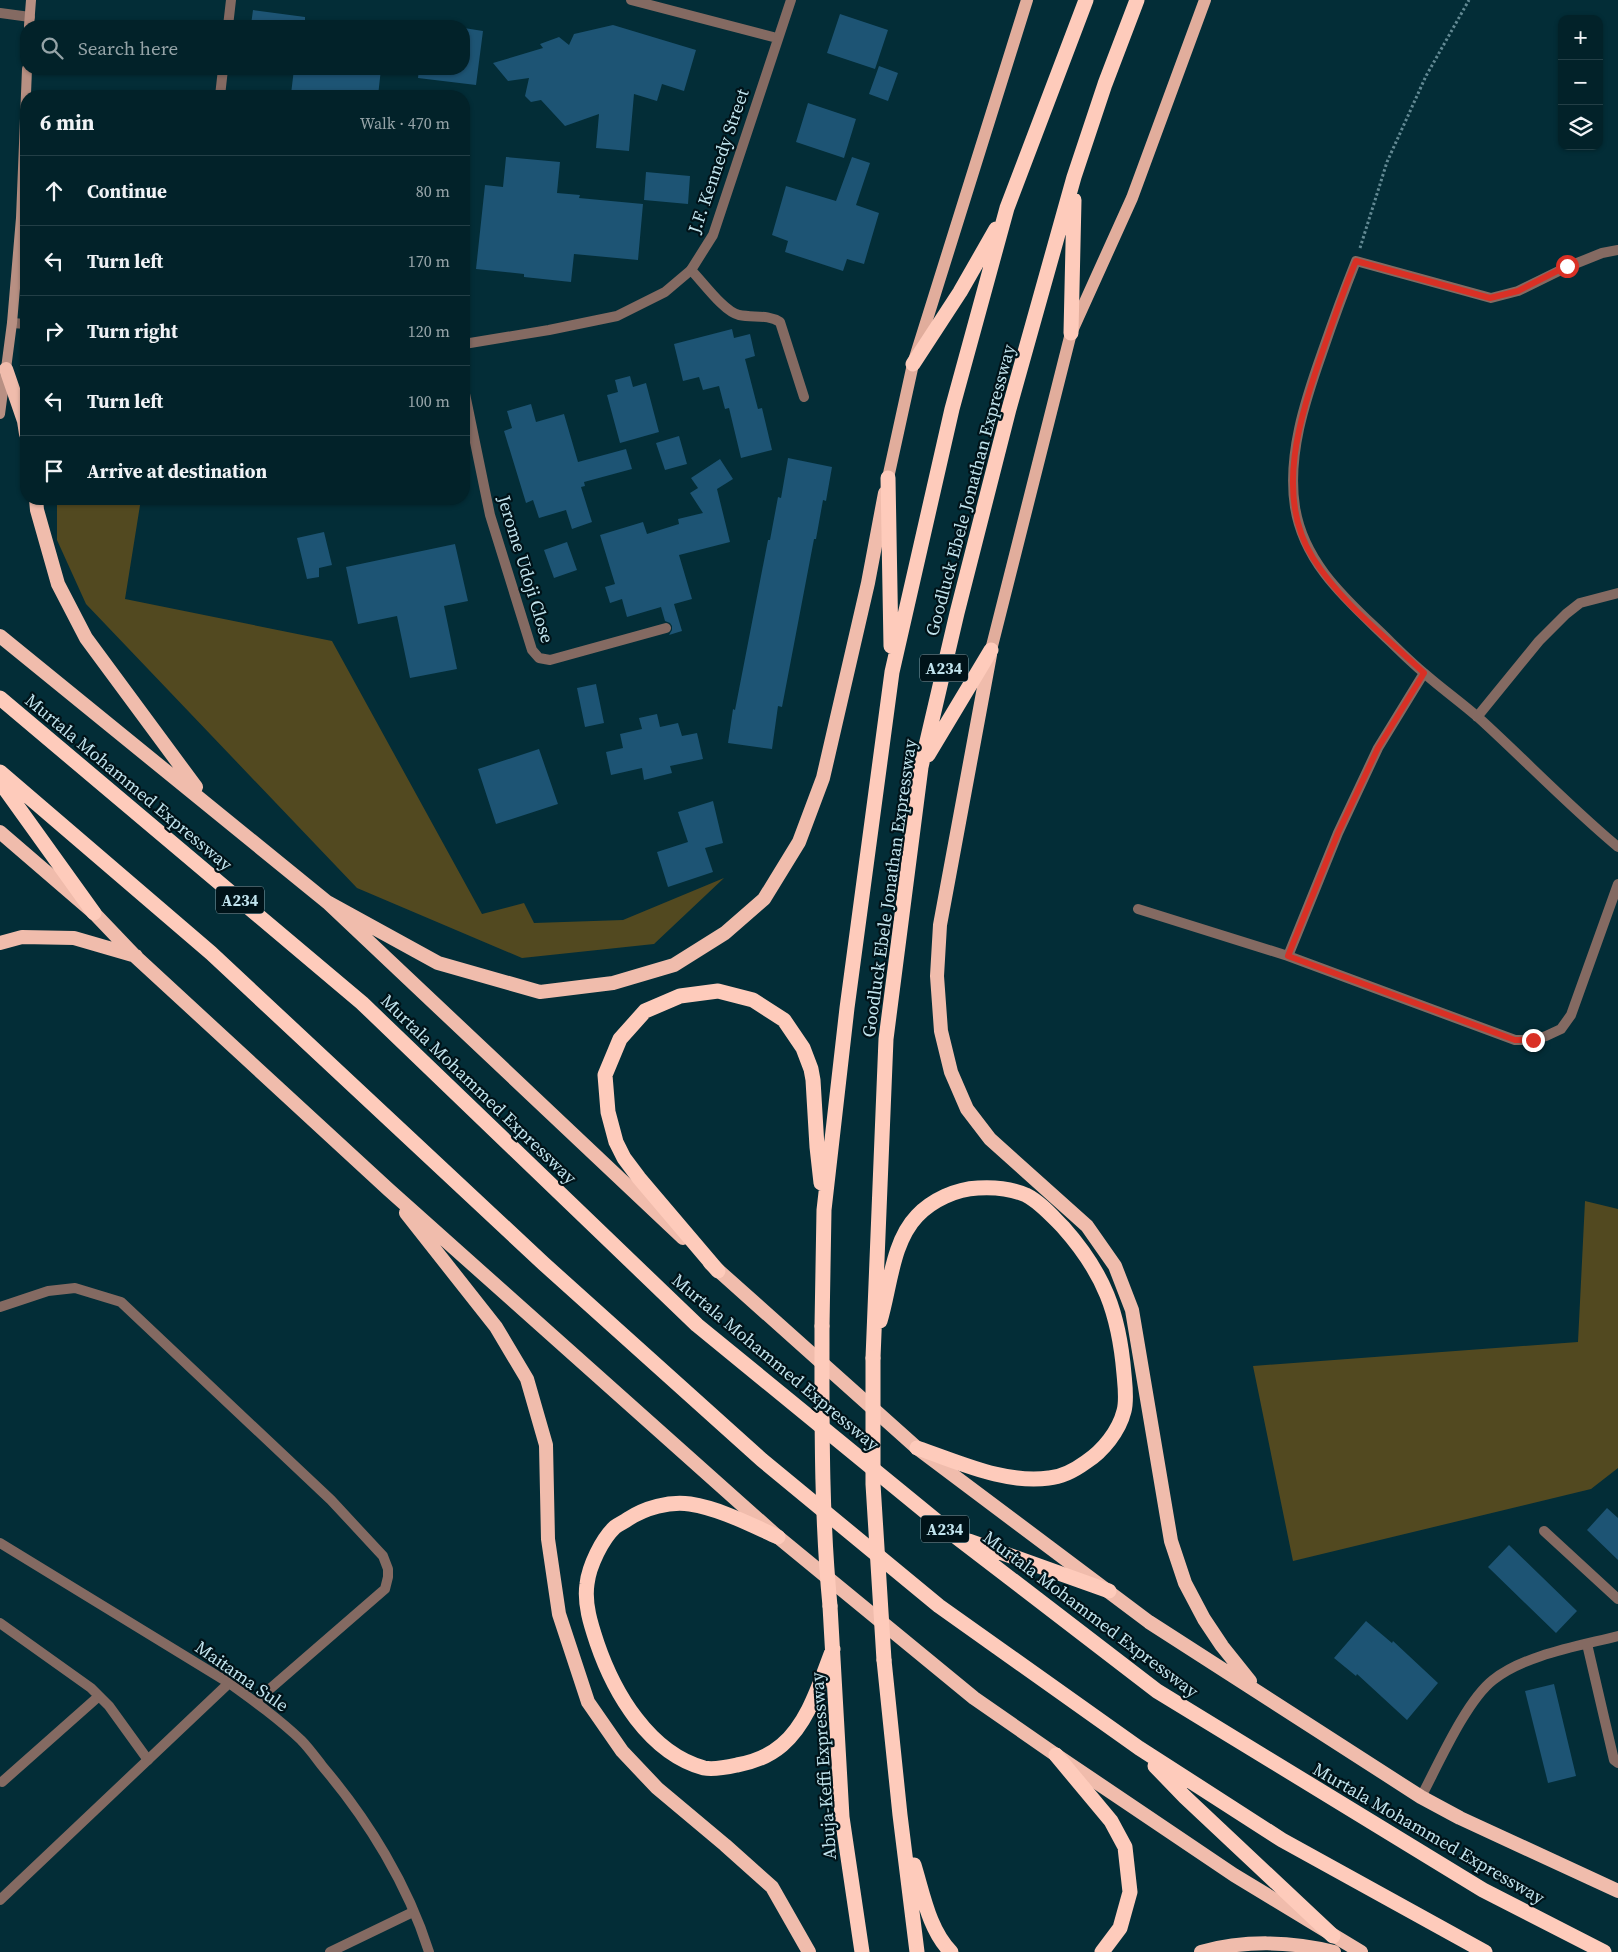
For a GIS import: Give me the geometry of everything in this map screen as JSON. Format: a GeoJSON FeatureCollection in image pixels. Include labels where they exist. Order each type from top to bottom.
{"type":"FeatureCollection","features":[{"type":"Feature","properties":{"kind":"highway","name":"Goodluck Ebele Jonathan Expressway"},"geometry":{"type":"LineString","coordinates":[[830,1606],[826,1562],[823,1449],[822,1326],[824,1210],[847,1008],[892,672],[952,409],[1007,208],[1086,0]]}},
{"type":"Feature","properties":{"kind":"highway","name":"Goodluck Ebele Jonathan Expressway"},"geometry":{"type":"LineString","coordinates":[[900,1815],[884,1660],[873,1484],[872,1358],[886,1039],[921,767],[957,613],[1009,409],[1074,177],[1105,84],[1137,0]]}},
{"type":"Feature","properties":{"kind":"highway"},"geometry":{"type":"LineString","coordinates":[[1071,333],[1074,177]]}},
{"type":"Feature","properties":{"kind":"highway"},"geometry":{"type":"LineString","coordinates":[[912,364],[960,292],[1007,208]]}},
{"type":"Feature","properties":{"kind":"highway"},"geometry":{"type":"LineString","coordinates":[[6,369],[20,409]]}},
{"type":"Feature","properties":{"kind":"highway"},"geometry":{"type":"LineString","coordinates":[[888,478],[892,672]]}},
{"type":"Feature","properties":{"kind":"highway"},"geometry":{"type":"LineString","coordinates":[[0,636],[327,902],[438,963],[540,992],[613,983],[674,965],[725,933],[764,899],[799,842],[823,778],[868,583],[888,478]]}},
{"type":"Feature","properties":{"kind":"highway"},"geometry":{"type":"LineString","coordinates":[[37,505],[58,584],[86,638],[208,804]]}},
{"type":"Feature","properties":{"kind":"highway"},"geometry":{"type":"LineString","coordinates":[[921,767],[991,650]]}},
{"type":"Feature","properties":{"kind":"highway"},"geometry":{"type":"LineString","coordinates":[[991,650],[940,925],[936,976],[941,1031],[951,1072],[967,1109],[990,1139],[1087,1226],[1115,1266],[1132,1310],[1171,1541],[1185,1583],[1204,1619],[1222,1646],[1258,1691]]}},
{"type":"Feature","properties":{"kind":"highway","name":"Murtala Mohammed Expressway"},"geometry":{"type":"LineString","coordinates":[[0,698],[362,1004],[697,1325],[955,1536],[1157,1691],[1483,1890],[1604,1952]]}},
{"type":"Feature","properties":{"kind":"highway"},"geometry":{"type":"LineString","coordinates":[[0,772],[218,959],[544,1264],[762,1460],[939,1606],[1139,1748],[1282,1840],[1485,1952]]}},
{"type":"Feature","properties":{"kind":"highway"},"geometry":{"type":"LineString","coordinates":[[0,782],[94,913]]}},
{"type":"Feature","properties":{"kind":"highway"},"geometry":{"type":"LineString","coordinates":[[0,832],[94,913],[136,957],[389,1190],[778,1537],[974,1698],[1234,1875],[1361,1952]]}},
{"type":"Feature","properties":{"kind":"highway","name":"Murtala Mohammed Expressway"},"geometry":{"type":"LineString","coordinates":[[327,902],[718,1271],[917,1448],[1149,1622],[1421,1797],[1460,1818],[1618,1891]]}},
{"type":"Feature","properties":{"kind":"highway"},"geometry":{"type":"LineString","coordinates":[[0,943],[22,937],[74,938],[136,957]]}},
{"type":"Feature","properties":{"kind":"highway"},"geometry":{"type":"LineString","coordinates":[[718,1271],[638,1178],[624,1158],[616,1142],[608,1112],[605,1075],[620,1039],[645,1010],[680,996],[718,991],[753,1000],[784,1020],[803,1048],[812,1074],[824,1210]]}},
{"type":"Feature","properties":{"kind":"highway"},"geometry":{"type":"LineString","coordinates":[[874,1342],[887,1298],[898,1247],[904,1235],[917,1216],[938,1199],[967,1189],[999,1187],[1027,1196],[1050,1213],[1101,1279],[1114,1312],[1122,1351],[1125,1381],[1124,1410],[1116,1429],[1105,1445],[1091,1459],[1071,1472],[1049,1478],[1005,1477],[917,1448]]}},
{"type":"Feature","properties":{"kind":"highway"},"geometry":{"type":"LineString","coordinates":[[389,1190],[422,1235],[496,1327],[527,1379],[546,1444],[548,1539],[559,1614],[588,1702],[622,1751],[656,1788],[772,1887],[809,1952]]}},
{"type":"Feature","properties":{"kind":"highway"},"geometry":{"type":"LineString","coordinates":[[778,1537],[715,1509],[687,1504],[662,1505],[636,1514],[615,1527],[598,1550],[586,1584],[588,1618],[603,1661],[622,1698],[646,1731],[673,1754],[705,1768],[758,1761],[782,1745],[800,1724],[833,1649]]}},
{"type":"Feature","properties":{"kind":"highway"},"geometry":{"type":"LineString","coordinates":[[955,1536],[1109,1592]]}},
{"type":"Feature","properties":{"kind":"highway","name":"Abuja-Keffi Expressway"},"geometry":{"type":"LineString","coordinates":[[830,1606],[842,1817],[862,1952]]}},
{"type":"Feature","properties":{"kind":"highway"},"geometry":{"type":"LineString","coordinates":[[1139,1748],[1185,1797],[1333,1936]]}},
{"type":"Feature","properties":{"kind":"highway"},"geometry":{"type":"LineString","coordinates":[[1056,1755],[1111,1821],[1125,1847],[1130,1892],[1120,1928],[1102,1952]]}},
{"type":"Feature","properties":{"kind":"highway"},"geometry":{"type":"LineString","coordinates":[[900,1815],[928,1914],[944,1945],[951,1952]]}},
{"type":"Feature","properties":{"kind":"highway","name":"A234"},"geometry":{"type":"LineString","coordinates":[[900,1815],[918,1952]]}},
{"type":"Feature","properties":{"kind":"highway"},"geometry":{"type":"LineString","coordinates":[[1201,1952],[1218,1947],[1264,1943],[1334,1952]]}},
{"type":"Feature","properties":{"kind":"main road"},"geometry":{"type":"LineString","coordinates":[[29,20],[31,0]]}},
{"type":"Feature","properties":{"kind":"main road"},"geometry":{"type":"LineString","coordinates":[[888,478],[912,364],[1027,0]]}},
{"type":"Feature","properties":{"kind":"main road"},"geometry":{"type":"LineString","coordinates":[[991,650],[1071,333],[1132,198],[1206,0]]}},
{"type":"Feature","properties":{"kind":"main road"},"geometry":{"type":"LineString","coordinates":[[26,90],[27,75]]}},
{"type":"Feature","properties":{"kind":"main road"},"geometry":{"type":"LineString","coordinates":[[0,414],[12,323],[20,230]]}},
{"type":"Feature","properties":{"kind":"street"},"geometry":{"type":"LineString","coordinates":[[229,20],[231,0]]}},
{"type":"Feature","properties":{"kind":"street"},"geometry":{"type":"LineString","coordinates":[[631,0],[777,38]]}},
{"type":"Feature","properties":{"kind":"street","name":"J.F. Kennedy Street"},"geometry":{"type":"LineString","coordinates":[[470,343],[618,316],[665,292],[691,270],[713,235],[791,0]]}},
{"type":"Feature","properties":{"kind":"street"},"geometry":{"type":"LineString","coordinates":[[0,13],[23,20]]}},
{"type":"Feature","properties":{"kind":"street"},"geometry":{"type":"LineString","coordinates":[[221,90],[222,75]]}},
{"type":"Feature","properties":{"kind":"street"},"geometry":{"type":"LineString","coordinates":[[1618,250],[1602,253],[1567,266],[1518,291],[1490,298],[1356,261],[1341,297],[1308,395],[1297,438],[1293,467],[1295,506],[1301,533],[1313,558],[1341,595],[1424,673],[1477,717],[1543,777],[1586,821],[1618,847]]}},
{"type":"Feature","properties":{"kind":"street"},"geometry":{"type":"LineString","coordinates":[[691,270],[728,309],[738,315],[772,316],[780,322],[804,397]]}},
{"type":"Feature","properties":{"kind":"street"},"geometry":{"type":"LineString","coordinates":[[12,323],[20,324]]}},
{"type":"Feature","properties":{"kind":"street","name":"Jerome Udoji Close"},"geometry":{"type":"LineString","coordinates":[[470,418],[490,515],[532,650],[539,658],[550,660],[666,628]]}},
{"type":"Feature","properties":{"kind":"street"},"geometry":{"type":"LineString","coordinates":[[1477,717],[1539,641],[1566,614],[1580,603],[1618,593]]}},
{"type":"Feature","properties":{"kind":"street"},"geometry":{"type":"LineString","coordinates":[[1288,956],[1338,833],[1378,748],[1424,673]]}},
{"type":"Feature","properties":{"kind":"street"},"geometry":{"type":"LineString","coordinates":[[1138,909],[1288,956],[1515,1040],[1533,1040],[1561,1029],[1570,1015],[1618,884]]}},
{"type":"Feature","properties":{"kind":"street"},"geometry":{"type":"LineString","coordinates":[[0,1307],[48,1291],[75,1288],[120,1302],[331,1500],[383,1556],[388,1569],[385,1589],[256,1702]]}},
{"type":"Feature","properties":{"kind":"street"},"geometry":{"type":"LineString","coordinates":[[1544,1531],[1618,1599]]}},
{"type":"Feature","properties":{"kind":"street","name":"Maitama Sule"},"geometry":{"type":"LineString","coordinates":[[0,1543],[229,1683],[256,1702],[302,1741],[341,1788],[374,1838],[404,1891],[428,1952]]}},
{"type":"Feature","properties":{"kind":"street"},"geometry":{"type":"LineString","coordinates":[[0,1623],[91,1688],[118,1718],[148,1760]]}},
{"type":"Feature","properties":{"kind":"street"},"geometry":{"type":"LineString","coordinates":[[1421,1797],[1474,1702],[1492,1681],[1514,1667],[1543,1656],[1618,1636]]}},
{"type":"Feature","properties":{"kind":"street"},"geometry":{"type":"LineString","coordinates":[[1587,1644],[1614,1760],[1618,1762]]}},
{"type":"Feature","properties":{"kind":"street"},"geometry":{"type":"LineString","coordinates":[[0,1900],[229,1683]]}},
{"type":"Feature","properties":{"kind":"street"},"geometry":{"type":"LineString","coordinates":[[2,1782],[99,1696]]}},
{"type":"Feature","properties":{"kind":"street"},"geometry":{"type":"LineString","coordinates":[[330,1952],[413,1912]]}},
{"type":"Feature","properties":{"kind":"path"},"geometry":{"type":"LineString","coordinates":[[1356,261],[1387,162],[1426,76],[1469,0]]}},
{"type":"Feature","properties":{"kind":"shaded area"},"geometry":{"type":"Polygon","coordinates":[[[57,505],[140,505],[125,599],[332,641],[482,914],[524,903],[534,923],[623,920],[724,878],[654,944],[522,958],[357,888],[86,604],[57,540],[57,505]]]}},
{"type":"Feature","properties":{"kind":"shaded area"},"geometry":{"type":"Polygon","coordinates":[[[1585,1201],[1618,1209],[1618,1468],[1591,1489],[1293,1561],[1253,1366],[1578,1342],[1585,1201]]]}},
{"type":"Feature","properties":{"kind":"building"},"geometry":{"type":"Polygon","coordinates":[[[253,10],[305,17],[305,20],[252,20],[253,10]]]}},
{"type":"Feature","properties":{"kind":"building"},"geometry":{"type":"Polygon","coordinates":[[[840,14],[888,30],[875,69],[827,53],[840,14]]]}},
{"type":"Feature","properties":{"kind":"building"},"geometry":{"type":"Polygon","coordinates":[[[613,25],[696,50],[684,91],[662,84],[657,101],[634,94],[629,151],[596,148],[599,114],[565,126],[541,100],[531,102],[525,96],[529,78],[508,81],[493,63],[543,48],[540,44],[559,37],[569,45],[574,34],[613,25]]]}},
{"type":"Feature","properties":{"kind":"building"},"geometry":{"type":"Polygon","coordinates":[[[470,29],[483,31],[476,85],[418,78],[418,75],[470,75],[470,29]]]}},
{"type":"Feature","properties":{"kind":"building"},"geometry":{"type":"Polygon","coordinates":[[[879,66],[898,73],[888,101],[869,94],[879,66]]]}},
{"type":"Feature","properties":{"kind":"building"},"geometry":{"type":"Polygon","coordinates":[[[293,75],[380,75],[379,90],[291,90],[293,75]]]}},
{"type":"Feature","properties":{"kind":"building"},"geometry":{"type":"Polygon","coordinates":[[[808,103],[856,119],[844,158],[796,142],[808,103]]]}},
{"type":"Feature","properties":{"kind":"building"},"geometry":{"type":"Polygon","coordinates":[[[506,157],[560,162],[557,193],[580,195],[579,198],[643,204],[638,260],[574,254],[571,282],[524,277],[524,274],[476,269],[485,185],[503,187],[506,157]]]}},
{"type":"Feature","properties":{"kind":"building"},"geometry":{"type":"Polygon","coordinates":[[[852,157],[870,163],[856,205],[879,213],[864,264],[847,259],[843,271],[785,252],[788,241],[772,235],[786,186],[836,201],[852,157]]]}},
{"type":"Feature","properties":{"kind":"building"},"geometry":{"type":"Polygon","coordinates":[[[646,172],[690,176],[688,204],[644,200],[646,172]]]}},
{"type":"Feature","properties":{"kind":"building"},"geometry":{"type":"Polygon","coordinates":[[[732,329],[734,338],[750,334],[755,356],[745,359],[758,409],[762,408],[772,450],[741,458],[729,408],[725,409],[719,386],[703,390],[699,377],[683,381],[674,344],[732,329]]]}},
{"type":"Feature","properties":{"kind":"building"},"geometry":{"type":"Polygon","coordinates":[[[630,376],[633,387],[646,383],[659,432],[620,443],[607,395],[618,392],[615,380],[630,376]]]}},
{"type":"Feature","properties":{"kind":"building"},"geometry":{"type":"Polygon","coordinates":[[[531,404],[536,422],[564,414],[578,462],[626,449],[632,469],[584,482],[585,486],[581,487],[592,522],[572,529],[566,510],[539,518],[533,500],[526,503],[504,431],[512,428],[507,411],[531,404]]]}},
{"type":"Feature","properties":{"kind":"building"},"geometry":{"type":"Polygon","coordinates":[[[679,436],[687,464],[665,470],[656,443],[679,436]]]}},
{"type":"Feature","properties":{"kind":"building"},"geometry":{"type":"Polygon","coordinates":[[[788,458],[832,467],[826,501],[823,500],[816,539],[814,539],[782,707],[778,706],[772,749],[728,743],[733,709],[735,710],[768,540],[770,540],[778,497],[781,498],[788,458]]]}},
{"type":"Feature","properties":{"kind":"building"},"geometry":{"type":"Polygon","coordinates":[[[720,459],[733,479],[717,489],[730,542],[679,555],[692,599],[674,604],[682,631],[669,635],[672,626],[665,621],[661,607],[627,617],[622,599],[610,603],[605,587],[615,584],[600,535],[643,522],[647,534],[679,524],[678,519],[703,513],[690,493],[698,488],[691,478],[720,459]]]}},
{"type":"Feature","properties":{"kind":"building"},"geometry":{"type":"Polygon","coordinates":[[[324,532],[332,565],[319,568],[319,577],[307,579],[297,538],[324,532]]]}},
{"type":"Feature","properties":{"kind":"building"},"geometry":{"type":"Polygon","coordinates":[[[567,542],[577,570],[554,578],[544,550],[567,542]]]}},
{"type":"Feature","properties":{"kind":"building"},"geometry":{"type":"Polygon","coordinates":[[[455,544],[468,601],[444,606],[457,669],[410,678],[397,616],[358,624],[346,567],[455,544]]]}},
{"type":"Feature","properties":{"kind":"building"},"geometry":{"type":"Polygon","coordinates":[[[596,684],[604,723],[585,727],[577,688],[596,684]]]}},
{"type":"Feature","properties":{"kind":"building"},"geometry":{"type":"Polygon","coordinates":[[[657,714],[660,727],[678,723],[682,736],[697,733],[703,759],[670,766],[672,773],[644,780],[642,768],[611,775],[606,752],[623,748],[620,734],[642,729],[639,718],[657,714]]]}},
{"type":"Feature","properties":{"kind":"building"},"geometry":{"type":"Polygon","coordinates":[[[539,749],[558,804],[496,824],[478,769],[539,749]]]}},
{"type":"Feature","properties":{"kind":"building"},"geometry":{"type":"Polygon","coordinates":[[[713,801],[723,843],[705,848],[713,872],[668,887],[657,852],[688,842],[678,812],[713,801]]]}},
{"type":"Feature","properties":{"kind":"building"},"geometry":{"type":"Polygon","coordinates":[[[1607,1508],[1618,1518],[1618,1560],[1587,1530],[1607,1508]]]}},
{"type":"Feature","properties":{"kind":"building"},"geometry":{"type":"Polygon","coordinates":[[[1509,1545],[1577,1611],[1556,1633],[1488,1567],[1509,1545]]]}},
{"type":"Feature","properties":{"kind":"building"},"geometry":{"type":"Polygon","coordinates":[[[1366,1621],[1392,1643],[1393,1641],[1438,1683],[1407,1720],[1357,1674],[1356,1676],[1334,1658],[1366,1621]]]}},
{"type":"Feature","properties":{"kind":"building"},"geometry":{"type":"Polygon","coordinates":[[[1554,1684],[1576,1776],[1548,1783],[1525,1691],[1554,1684]]]}},
{"type":"Feature","properties":{"kind":"route"},"geometry":{"type":"LineString","coordinates":[[1533,1040],[1515,1040],[1288,956],[1338,833],[1378,748],[1424,673],[1341,595],[1313,558],[1301,533],[1295,506],[1293,467],[1297,438],[1308,395],[1341,297],[1356,261],[1490,298],[1518,291],[1567,266]]}}]}
